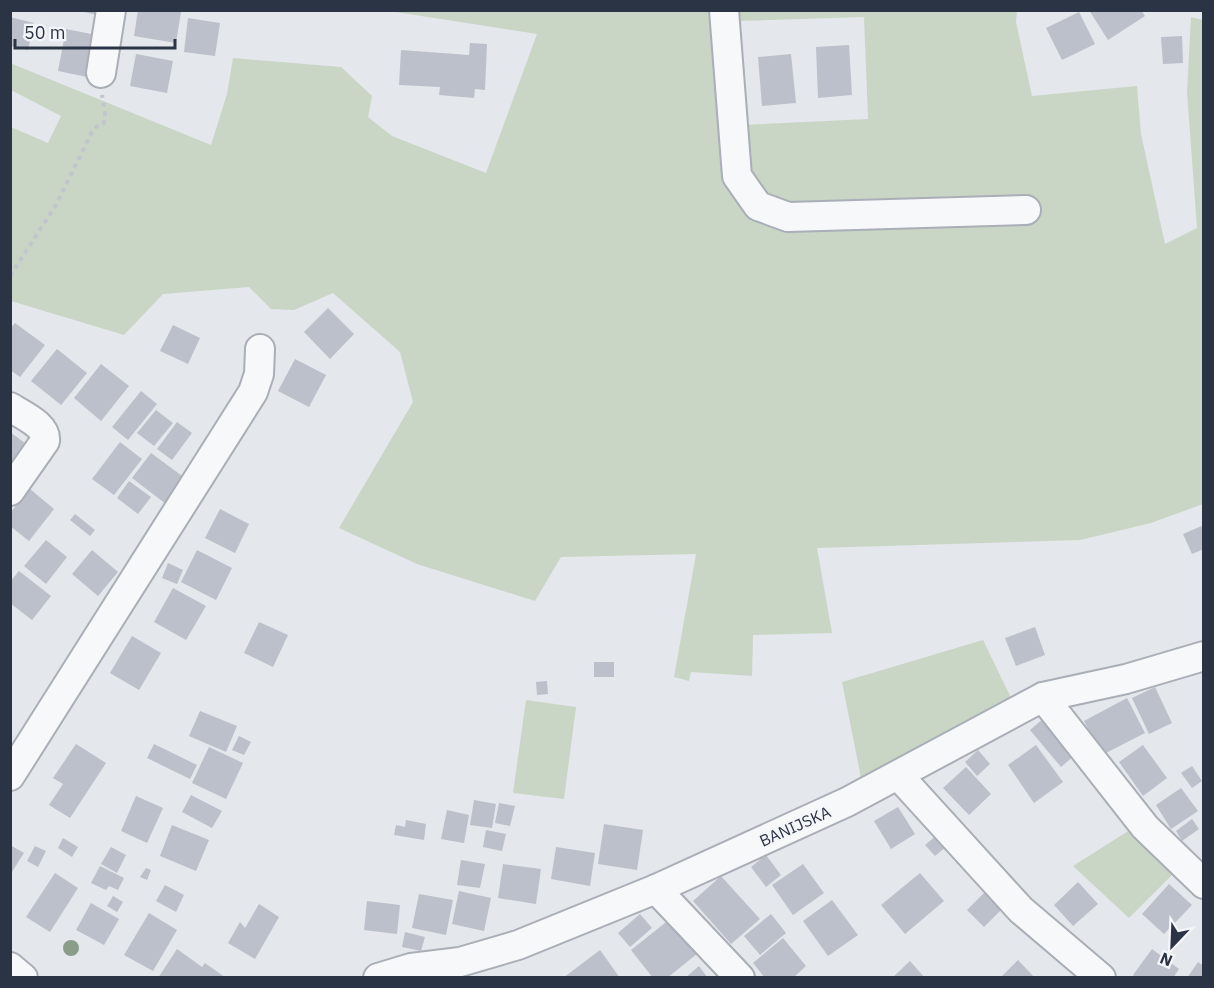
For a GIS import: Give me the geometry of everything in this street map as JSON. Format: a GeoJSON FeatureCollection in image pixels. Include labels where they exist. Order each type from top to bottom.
{"type":"FeatureCollection","features":[{"type":"Feature","properties":{"kind":"street"},"geometry":{"type":"LineString","coordinates":[[101,73],[111,10]]}},
{"type":"Feature","properties":{"kind":"street"},"geometry":{"type":"LineString","coordinates":[[724,10],[737,176],[758,206],[788,217],[1026,210]]}},
{"type":"Feature","properties":{"kind":"street"},"geometry":{"type":"LineString","coordinates":[[10,776],[253,392],[259,374],[260,349]]}},
{"type":"Feature","properties":{"kind":"street"},"geometry":{"type":"LineString","coordinates":[[10,407],[42,429],[46,435],[45,441],[10,491]]}},
{"type":"Feature","properties":{"kind":"street","name":"BANIJSKA"},"geometry":{"type":"LineString","coordinates":[[378,978],[411,968],[460,962],[490,955],[656,889],[899,776],[1043,697],[1126,679],[1203,656]]}},
{"type":"Feature","properties":{"kind":"street"},"geometry":{"type":"LineString","coordinates":[[1043,697],[1145,827],[1203,884]]}},
{"type":"Feature","properties":{"kind":"street"},"geometry":{"type":"LineString","coordinates":[[899,776],[1021,910],[1101,978]]}},
{"type":"Feature","properties":{"kind":"street"},"geometry":{"type":"LineString","coordinates":[[656,889],[740,978]]}},
{"type":"Feature","properties":{"kind":"street"},"geometry":{"type":"LineString","coordinates":[[10,967],[23,978]]}},
{"type":"Feature","properties":{"kind":"path"},"geometry":{"type":"LineString","coordinates":[[10,276],[56,205],[94,128],[104,123],[101,73]]}},
{"type":"Feature","properties":{"kind":"green space"},"geometry":{"type":"Polygon","coordinates":[[[389,11],[708,11],[725,159],[742,125],[868,119],[864,17],[738,21],[736,11],[1017,11],[1016,22],[1032,96],[1137,86],[1141,134],[1165,244],[1197,228],[1187,92],[1191,17],[1203,20],[1203,504],[1151,523],[1080,540],[817,548],[832,633],[753,635],[752,676],[691,672],[689,681],[674,677],[696,554],[561,557],[535,601],[417,564],[339,528],[413,402],[400,352],[333,293],[294,310],[271,309],[249,287],[163,294],[124,335],[11,301],[11,127],[48,143],[61,116],[11,90],[10,63],[211,145],[227,94],[233,58],[341,67],[372,96],[368,117],[392,136],[486,173],[537,34],[389,11]]]}},
{"type":"Feature","properties":{"kind":"green space"},"geometry":{"type":"Polygon","coordinates":[[[983,640],[1012,700],[862,783],[842,682],[983,640]]]}},
{"type":"Feature","properties":{"kind":"green space"},"geometry":{"type":"Polygon","coordinates":[[[526,700],[576,707],[564,799],[513,793],[526,700]]]}},
{"type":"Feature","properties":{"kind":"green space"},"geometry":{"type":"Polygon","coordinates":[[[1133,828],[1176,871],[1129,918],[1073,866],[1133,828]]]}},
{"type":"Feature","properties":{"kind":"building"},"geometry":{"type":"Polygon","coordinates":[[[75,10],[103,10],[102,16],[75,10]]]}},
{"type":"Feature","properties":{"kind":"building"},"geometry":{"type":"Polygon","coordinates":[[[138,10],[181,12],[176,43],[134,36],[138,10]]]}},
{"type":"Feature","properties":{"kind":"building"},"geometry":{"type":"Polygon","coordinates":[[[1089,10],[1141,10],[1145,16],[1108,40],[1089,10]]]}},
{"type":"Feature","properties":{"kind":"building"},"geometry":{"type":"Polygon","coordinates":[[[1079,12],[1095,44],[1062,60],[1046,28],[1079,12]]]}},
{"type":"Feature","properties":{"kind":"building"},"geometry":{"type":"Polygon","coordinates":[[[10,17],[34,23],[28,50],[10,46],[10,17]]]}},
{"type":"Feature","properties":{"kind":"building"},"geometry":{"type":"Polygon","coordinates":[[[188,18],[220,23],[215,56],[184,52],[188,18]]]}},
{"type":"Feature","properties":{"kind":"building"},"geometry":{"type":"Polygon","coordinates":[[[66,29],[101,36],[92,78],[58,71],[66,29]]]}},
{"type":"Feature","properties":{"kind":"building"},"geometry":{"type":"Polygon","coordinates":[[[1182,36],[1183,63],[1163,64],[1161,37],[1182,36]]]}},
{"type":"Feature","properties":{"kind":"building"},"geometry":{"type":"Polygon","coordinates":[[[470,43],[487,44],[485,90],[475,89],[474,98],[439,95],[440,87],[399,85],[401,50],[469,55],[470,43]]]}},
{"type":"Feature","properties":{"kind":"building"},"geometry":{"type":"Polygon","coordinates":[[[849,45],[852,95],[818,98],[816,47],[849,45]]]}},
{"type":"Feature","properties":{"kind":"building"},"geometry":{"type":"Polygon","coordinates":[[[136,54],[173,61],[167,93],[130,86],[136,54]]]}},
{"type":"Feature","properties":{"kind":"building"},"geometry":{"type":"Polygon","coordinates":[[[791,54],[796,103],[762,106],[758,57],[791,54]]]}},
{"type":"Feature","properties":{"kind":"building"},"geometry":{"type":"Polygon","coordinates":[[[328,308],[354,334],[330,359],[304,332],[328,308]]]}},
{"type":"Feature","properties":{"kind":"building"},"geometry":{"type":"Polygon","coordinates":[[[15,323],[45,345],[20,377],[10,370],[10,329],[15,323]]]}},
{"type":"Feature","properties":{"kind":"building"},"geometry":{"type":"Polygon","coordinates":[[[173,325],[200,338],[188,364],[160,351],[173,325]]]}},
{"type":"Feature","properties":{"kind":"building"},"geometry":{"type":"Polygon","coordinates":[[[57,349],[87,373],[61,405],[31,381],[57,349]]]}},
{"type":"Feature","properties":{"kind":"building"},"geometry":{"type":"Polygon","coordinates":[[[295,359],[326,375],[309,407],[278,391],[295,359]]]}},
{"type":"Feature","properties":{"kind":"building"},"geometry":{"type":"Polygon","coordinates":[[[101,364],[129,386],[101,421],[74,398],[101,364]]]}},
{"type":"Feature","properties":{"kind":"building"},"geometry":{"type":"Polygon","coordinates":[[[141,391],[157,404],[128,440],[112,427],[141,391]]]}},
{"type":"Feature","properties":{"kind":"building"},"geometry":{"type":"Polygon","coordinates":[[[156,410],[173,423],[154,446],[137,433],[156,410]]]}},
{"type":"Feature","properties":{"kind":"building"},"geometry":{"type":"Polygon","coordinates":[[[177,422],[192,433],[172,460],[157,449],[177,422]]]}},
{"type":"Feature","properties":{"kind":"building"},"geometry":{"type":"Polygon","coordinates":[[[10,432],[29,446],[10,470],[10,432]]]}},
{"type":"Feature","properties":{"kind":"building"},"geometry":{"type":"Polygon","coordinates":[[[120,442],[142,459],[114,495],[92,479],[120,442]]]}},
{"type":"Feature","properties":{"kind":"building"},"geometry":{"type":"Polygon","coordinates":[[[151,453],[185,478],[166,504],[132,478],[151,453]]]}},
{"type":"Feature","properties":{"kind":"building"},"geometry":{"type":"Polygon","coordinates":[[[129,481],[151,497],[138,514],[117,498],[129,481]]]}},
{"type":"Feature","properties":{"kind":"building"},"geometry":{"type":"Polygon","coordinates":[[[30,489],[54,509],[29,541],[10,526],[10,513],[30,489]]]}},
{"type":"Feature","properties":{"kind":"building"},"geometry":{"type":"Polygon","coordinates":[[[220,509],[249,524],[235,553],[205,538],[220,509]]]}},
{"type":"Feature","properties":{"kind":"building"},"geometry":{"type":"Polygon","coordinates":[[[75,514],[95,530],[90,536],[70,520],[75,514]]]}},
{"type":"Feature","properties":{"kind":"building"},"geometry":{"type":"Polygon","coordinates":[[[1204,525],[1204,549],[1192,554],[1183,534],[1204,525]]]}},
{"type":"Feature","properties":{"kind":"building"},"geometry":{"type":"Polygon","coordinates":[[[46,540],[67,557],[46,584],[24,566],[46,540]]]}},
{"type":"Feature","properties":{"kind":"building"},"geometry":{"type":"Polygon","coordinates":[[[92,550],[118,572],[98,596],[72,574],[92,550]]]}},
{"type":"Feature","properties":{"kind":"building"},"geometry":{"type":"Polygon","coordinates":[[[197,550],[232,568],[216,600],[181,582],[197,550]]]}},
{"type":"Feature","properties":{"kind":"building"},"geometry":{"type":"Polygon","coordinates":[[[168,563],[183,570],[177,584],[162,578],[168,563]]]}},
{"type":"Feature","properties":{"kind":"building"},"geometry":{"type":"Polygon","coordinates":[[[19,571],[51,596],[32,620],[10,603],[10,582],[19,571]]]}},
{"type":"Feature","properties":{"kind":"building"},"geometry":{"type":"Polygon","coordinates":[[[173,588],[206,606],[186,640],[154,622],[173,588]]]}},
{"type":"Feature","properties":{"kind":"building"},"geometry":{"type":"Polygon","coordinates":[[[259,622],[288,635],[273,667],[244,653],[259,622]]]}},
{"type":"Feature","properties":{"kind":"building"},"geometry":{"type":"Polygon","coordinates":[[[1035,627],[1045,655],[1016,666],[1005,638],[1035,627]]]}},
{"type":"Feature","properties":{"kind":"building"},"geometry":{"type":"Polygon","coordinates":[[[132,636],[161,653],[139,690],[110,673],[132,636]]]}},
{"type":"Feature","properties":{"kind":"building"},"geometry":{"type":"Polygon","coordinates":[[[594,662],[614,662],[614,677],[594,677],[594,662]]]}},
{"type":"Feature","properties":{"kind":"building"},"geometry":{"type":"Polygon","coordinates":[[[547,681],[548,694],[537,695],[536,682],[547,681]]]}},
{"type":"Feature","properties":{"kind":"building"},"geometry":{"type":"Polygon","coordinates":[[[1155,687],[1172,723],[1149,734],[1132,698],[1155,687]]]}},
{"type":"Feature","properties":{"kind":"building"},"geometry":{"type":"Polygon","coordinates":[[[1127,698],[1145,733],[1102,755],[1084,721],[1127,698]]]}},
{"type":"Feature","properties":{"kind":"building"},"geometry":{"type":"Polygon","coordinates":[[[200,711],[237,726],[226,752],[189,736],[200,711]]]}},
{"type":"Feature","properties":{"kind":"building"},"geometry":{"type":"Polygon","coordinates":[[[1044,718],[1075,755],[1061,767],[1030,730],[1044,718]]]}},
{"type":"Feature","properties":{"kind":"building"},"geometry":{"type":"Polygon","coordinates":[[[239,736],[251,742],[244,755],[232,750],[239,736]]]}},
{"type":"Feature","properties":{"kind":"building"},"geometry":{"type":"Polygon","coordinates":[[[76,744],[106,763],[70,818],[49,805],[63,784],[53,778],[76,744]]]}},
{"type":"Feature","properties":{"kind":"building"},"geometry":{"type":"Polygon","coordinates":[[[154,744],[197,765],[190,779],[147,758],[154,744]]]}},
{"type":"Feature","properties":{"kind":"building"},"geometry":{"type":"Polygon","coordinates":[[[1036,745],[1063,782],[1034,803],[1008,765],[1036,745]]]}},
{"type":"Feature","properties":{"kind":"building"},"geometry":{"type":"Polygon","coordinates":[[[1143,745],[1167,778],[1143,796],[1119,762],[1143,745]]]}},
{"type":"Feature","properties":{"kind":"building"},"geometry":{"type":"Polygon","coordinates":[[[209,747],[243,763],[226,799],[192,783],[209,747]]]}},
{"type":"Feature","properties":{"kind":"building"},"geometry":{"type":"Polygon","coordinates":[[[978,750],[990,764],[977,776],[965,762],[978,750]]]}},
{"type":"Feature","properties":{"kind":"building"},"geometry":{"type":"Polygon","coordinates":[[[1192,766],[1202,781],[1192,788],[1181,773],[1192,766]]]}},
{"type":"Feature","properties":{"kind":"building"},"geometry":{"type":"Polygon","coordinates":[[[966,767],[991,794],[969,815],[943,788],[966,767]]]}},
{"type":"Feature","properties":{"kind":"building"},"geometry":{"type":"Polygon","coordinates":[[[1181,788],[1198,811],[1171,829],[1156,805],[1181,788]]]}},
{"type":"Feature","properties":{"kind":"building"},"geometry":{"type":"Polygon","coordinates":[[[191,795],[222,811],[212,828],[182,812],[191,795]]]}},
{"type":"Feature","properties":{"kind":"building"},"geometry":{"type":"Polygon","coordinates":[[[136,796],[163,808],[147,843],[121,831],[136,796]]]}},
{"type":"Feature","properties":{"kind":"building"},"geometry":{"type":"Polygon","coordinates":[[[474,800],[496,804],[492,828],[470,825],[474,800]]]}},
{"type":"Feature","properties":{"kind":"building"},"geometry":{"type":"Polygon","coordinates":[[[499,803],[515,806],[510,826],[495,823],[499,803]]]}},
{"type":"Feature","properties":{"kind":"building"},"geometry":{"type":"Polygon","coordinates":[[[898,807],[915,834],[891,849],[874,821],[898,807]]]}},
{"type":"Feature","properties":{"kind":"building"},"geometry":{"type":"Polygon","coordinates":[[[447,810],[469,815],[464,843],[441,839],[447,810]]]}},
{"type":"Feature","properties":{"kind":"building"},"geometry":{"type":"Polygon","coordinates":[[[1192,819],[1199,829],[1182,841],[1176,831],[1192,819]]]}},
{"type":"Feature","properties":{"kind":"building"},"geometry":{"type":"Polygon","coordinates":[[[406,820],[426,824],[424,840],[394,835],[396,825],[405,827],[406,820]]]}},
{"type":"Feature","properties":{"kind":"building"},"geometry":{"type":"Polygon","coordinates":[[[604,824],[643,830],[637,870],[598,864],[604,824]]]}},
{"type":"Feature","properties":{"kind":"building"},"geometry":{"type":"Polygon","coordinates":[[[172,825],[209,840],[196,871],[160,856],[172,825]]]}},
{"type":"Feature","properties":{"kind":"building"},"geometry":{"type":"Polygon","coordinates":[[[486,830],[506,834],[502,851],[483,847],[486,830]]]}},
{"type":"Feature","properties":{"kind":"building"},"geometry":{"type":"Polygon","coordinates":[[[943,830],[952,842],[935,856],[925,845],[943,830]]]}},
{"type":"Feature","properties":{"kind":"building"},"geometry":{"type":"Polygon","coordinates":[[[63,838],[78,847],[72,857],[58,848],[63,838]]]}},
{"type":"Feature","properties":{"kind":"building"},"geometry":{"type":"Polygon","coordinates":[[[10,845],[24,853],[10,875],[10,845]]]}},
{"type":"Feature","properties":{"kind":"building"},"geometry":{"type":"Polygon","coordinates":[[[35,846],[46,851],[38,867],[27,861],[35,846]]]}},
{"type":"Feature","properties":{"kind":"building"},"geometry":{"type":"Polygon","coordinates":[[[111,847],[126,855],[117,873],[101,864],[111,847]]]}},
{"type":"Feature","properties":{"kind":"building"},"geometry":{"type":"Polygon","coordinates":[[[556,847],[595,853],[590,886],[551,879],[556,847]]]}},
{"type":"Feature","properties":{"kind":"building"},"geometry":{"type":"Polygon","coordinates":[[[766,855],[781,875],[766,887],[751,867],[766,855]]]}},
{"type":"Feature","properties":{"kind":"building"},"geometry":{"type":"Polygon","coordinates":[[[461,860],[485,864],[480,888],[457,885],[461,860]]]}},
{"type":"Feature","properties":{"kind":"building"},"geometry":{"type":"Polygon","coordinates":[[[503,864],[541,869],[536,904],[498,898],[503,864]]]}},
{"type":"Feature","properties":{"kind":"building"},"geometry":{"type":"Polygon","coordinates":[[[803,864],[824,893],[793,915],[772,885],[803,864]]]}},
{"type":"Feature","properties":{"kind":"building"},"geometry":{"type":"Polygon","coordinates":[[[100,866],[124,878],[118,890],[109,886],[106,890],[91,883],[100,866]]]}},
{"type":"Feature","properties":{"kind":"building"},"geometry":{"type":"Polygon","coordinates":[[[146,868],[151,870],[147,880],[140,877],[146,868]]]}},
{"type":"Feature","properties":{"kind":"building"},"geometry":{"type":"Polygon","coordinates":[[[55,873],[78,888],[50,932],[26,917],[55,873]]]}},
{"type":"Feature","properties":{"kind":"building"},"geometry":{"type":"Polygon","coordinates":[[[920,873],[944,901],[905,934],[881,905],[920,873]]]}},
{"type":"Feature","properties":{"kind":"building"},"geometry":{"type":"Polygon","coordinates":[[[721,876],[760,919],[731,944],[693,901],[721,876]]]}},
{"type":"Feature","properties":{"kind":"building"},"geometry":{"type":"Polygon","coordinates":[[[1078,882],[1098,904],[1073,926],[1054,905],[1078,882]]]}},
{"type":"Feature","properties":{"kind":"building"},"geometry":{"type":"Polygon","coordinates":[[[1169,884],[1192,905],[1164,934],[1142,914],[1169,884]]]}},
{"type":"Feature","properties":{"kind":"building"},"geometry":{"type":"Polygon","coordinates":[[[165,885],[184,895],[176,912],[156,901],[165,885]]]}},
{"type":"Feature","properties":{"kind":"building"},"geometry":{"type":"Polygon","coordinates":[[[459,891],[491,898],[484,931],[452,924],[459,891]]]}},
{"type":"Feature","properties":{"kind":"building"},"geometry":{"type":"Polygon","coordinates":[[[986,891],[1003,908],[984,927],[967,910],[986,891]]]}},
{"type":"Feature","properties":{"kind":"building"},"geometry":{"type":"Polygon","coordinates":[[[419,894],[453,900],[446,935],[412,928],[419,894]]]}},
{"type":"Feature","properties":{"kind":"building"},"geometry":{"type":"Polygon","coordinates":[[[113,896],[123,902],[117,912],[107,906],[113,896]]]}},
{"type":"Feature","properties":{"kind":"building"},"geometry":{"type":"Polygon","coordinates":[[[832,900],[858,935],[828,956],[803,921],[832,900]]]}},
{"type":"Feature","properties":{"kind":"building"},"geometry":{"type":"Polygon","coordinates":[[[367,901],[400,905],[397,934],[364,930],[367,901]]]}},
{"type":"Feature","properties":{"kind":"building"},"geometry":{"type":"Polygon","coordinates":[[[91,903],[119,919],[104,945],[76,930],[91,903]]]}},
{"type":"Feature","properties":{"kind":"building"},"geometry":{"type":"Polygon","coordinates":[[[259,904],[279,917],[255,959],[228,943],[240,922],[245,928],[259,904]]]}},
{"type":"Feature","properties":{"kind":"building"},"geometry":{"type":"Polygon","coordinates":[[[149,913],[177,930],[153,971],[124,955],[149,913]]]}},
{"type":"Feature","properties":{"kind":"building"},"geometry":{"type":"Polygon","coordinates":[[[640,914],[652,928],[630,947],[618,933],[640,914]]]}},
{"type":"Feature","properties":{"kind":"building"},"geometry":{"type":"Polygon","coordinates":[[[771,914],[786,933],[760,955],[744,936],[771,914]]]}},
{"type":"Feature","properties":{"kind":"building"},"geometry":{"type":"Polygon","coordinates":[[[670,919],[698,953],[667,978],[653,978],[631,950],[670,919]]]}},
{"type":"Feature","properties":{"kind":"building"},"geometry":{"type":"Polygon","coordinates":[[[405,932],[425,937],[421,951],[402,947],[405,932]]]}},
{"type":"Feature","properties":{"kind":"building"},"geometry":{"type":"Polygon","coordinates":[[[783,938],[806,966],[793,978],[765,978],[753,963],[783,938]]]}},
{"type":"Feature","properties":{"kind":"building"},"geometry":{"type":"Polygon","coordinates":[[[177,949],[202,967],[205,963],[226,978],[158,978],[177,949]]]}},
{"type":"Feature","properties":{"kind":"building"},"geometry":{"type":"Polygon","coordinates":[[[1152,949],[1179,969],[1173,978],[1137,978],[1133,975],[1152,949]]]}},
{"type":"Feature","properties":{"kind":"building"},"geometry":{"type":"Polygon","coordinates":[[[600,950],[620,978],[563,978],[600,950]]]}},
{"type":"Feature","properties":{"kind":"building"},"geometry":{"type":"Polygon","coordinates":[[[1018,960],[1035,978],[1000,978],[1018,960]]]}},
{"type":"Feature","properties":{"kind":"building"},"geometry":{"type":"Polygon","coordinates":[[[910,961],[925,978],[892,978],[910,961]]]}},
{"type":"Feature","properties":{"kind":"building"},"geometry":{"type":"Polygon","coordinates":[[[1198,962],[1204,966],[1204,978],[1187,978],[1198,962]]]}},
{"type":"Feature","properties":{"kind":"building"},"geometry":{"type":"Polygon","coordinates":[[[699,966],[708,978],[685,978],[699,966]]]}}]}
